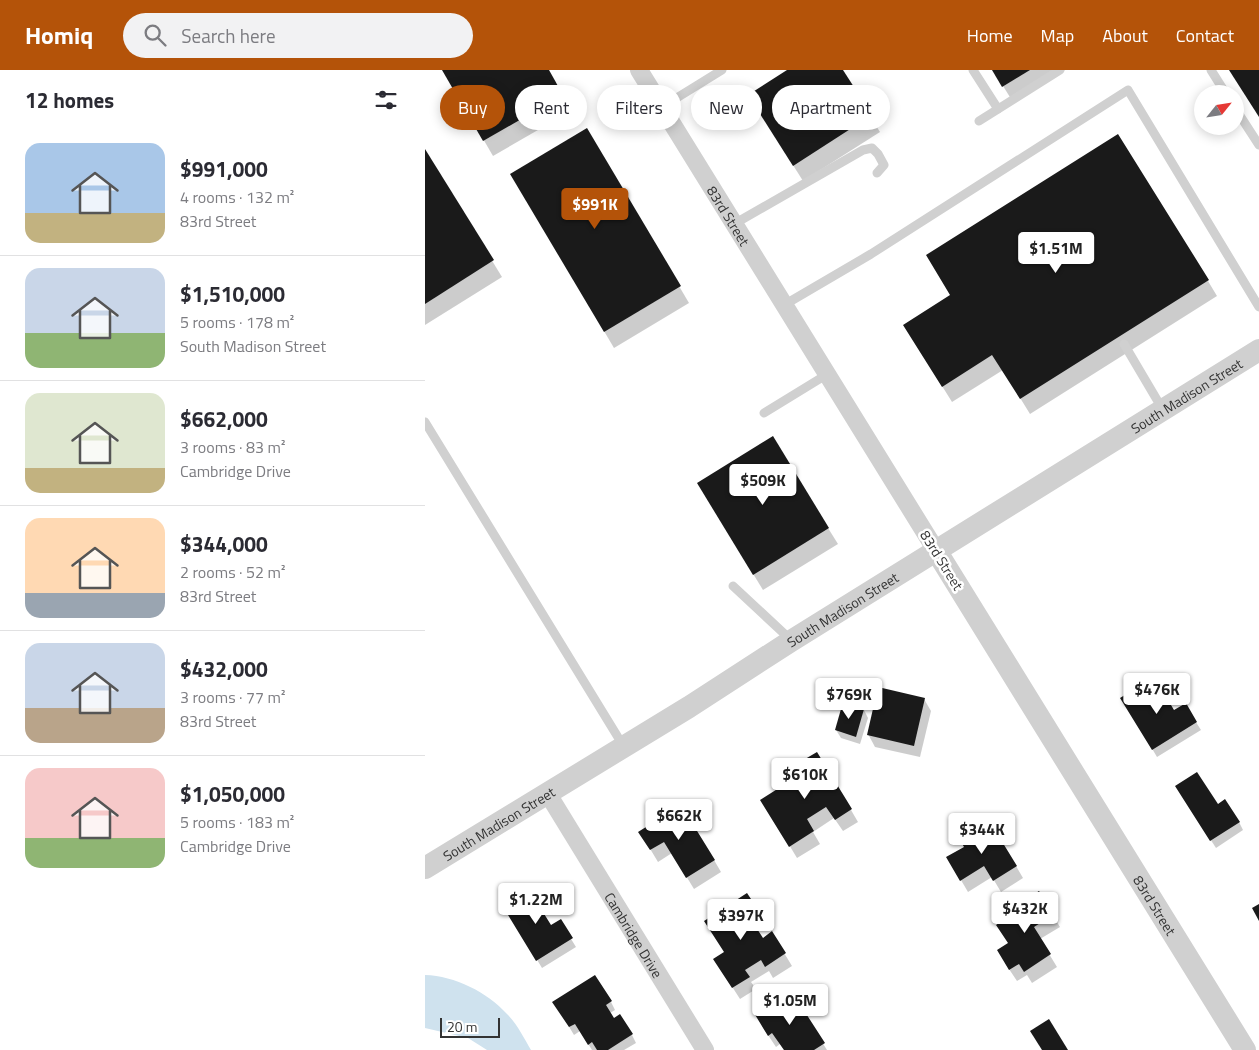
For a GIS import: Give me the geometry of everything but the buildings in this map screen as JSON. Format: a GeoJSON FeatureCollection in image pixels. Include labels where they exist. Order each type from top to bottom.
{"type":"FeatureCollection","features":[{"type":"Feature","properties":{"kind":"street","name":"83rd Street"},"geometry":{"type":"LineString","coordinates":[[639,70],[648,85]]}},
{"type":"Feature","properties":{"kind":"street","name":"83rd Street"},"geometry":{"type":"LineString","coordinates":[[676,130],[1245,1050]]}},
{"type":"Feature","properties":{"kind":"street","name":"South Madison Street"},"geometry":{"type":"LineString","coordinates":[[425,868],[624,748],[791,641],[937,552],[1259,350]]}},
{"type":"Feature","properties":{"kind":"street","name":"Cambridge Drive"},"geometry":{"type":"LineString","coordinates":[[548,794],[705,1050]]}},
{"type":"Feature","properties":{"kind":"lane"},"geometry":{"type":"LineString","coordinates":[[681,95],[722,70]]}},
{"type":"Feature","properties":{"kind":"lane"},"geometry":{"type":"LineString","coordinates":[[973,70],[998,109]]}},
{"type":"Feature","properties":{"kind":"lane"},"geometry":{"type":"LineString","coordinates":[[979,121],[1060,70]]}},
{"type":"Feature","properties":{"kind":"lane"},"geometry":{"type":"LineString","coordinates":[[1211,70],[1220,85]]}},
{"type":"Feature","properties":{"kind":"lane"},"geometry":{"type":"LineString","coordinates":[[784,305],[871,254],[1128,90],[1259,307]]}},
{"type":"Feature","properties":{"kind":"lane"},"geometry":{"type":"LineString","coordinates":[[1244,122],[1259,145]]}},
{"type":"Feature","properties":{"kind":"lane"},"geometry":{"type":"LineString","coordinates":[[734,224],[863,150],[872,148],[878,154],[884,165],[877,174]]}},
{"type":"Feature","properties":{"kind":"lane"},"geometry":{"type":"LineString","coordinates":[[1124,344],[1163,410]]}},
{"type":"Feature","properties":{"kind":"lane"},"geometry":{"type":"LineString","coordinates":[[764,413],[827,374]]}},
{"type":"Feature","properties":{"kind":"lane"},"geometry":{"type":"LineString","coordinates":[[425,422],[624,748]]}},
{"type":"Feature","properties":{"kind":"lane"},"geometry":{"type":"LineString","coordinates":[[733,586],[791,641]]}},
{"type":"Feature","properties":{"kind":"water"},"geometry":{"type":"Polygon","coordinates":[[[425,975],[448,978],[459,982],[490,999],[511,1018],[531,1050],[487,1050],[468,1038],[425,1028],[425,975]]]}}]}
